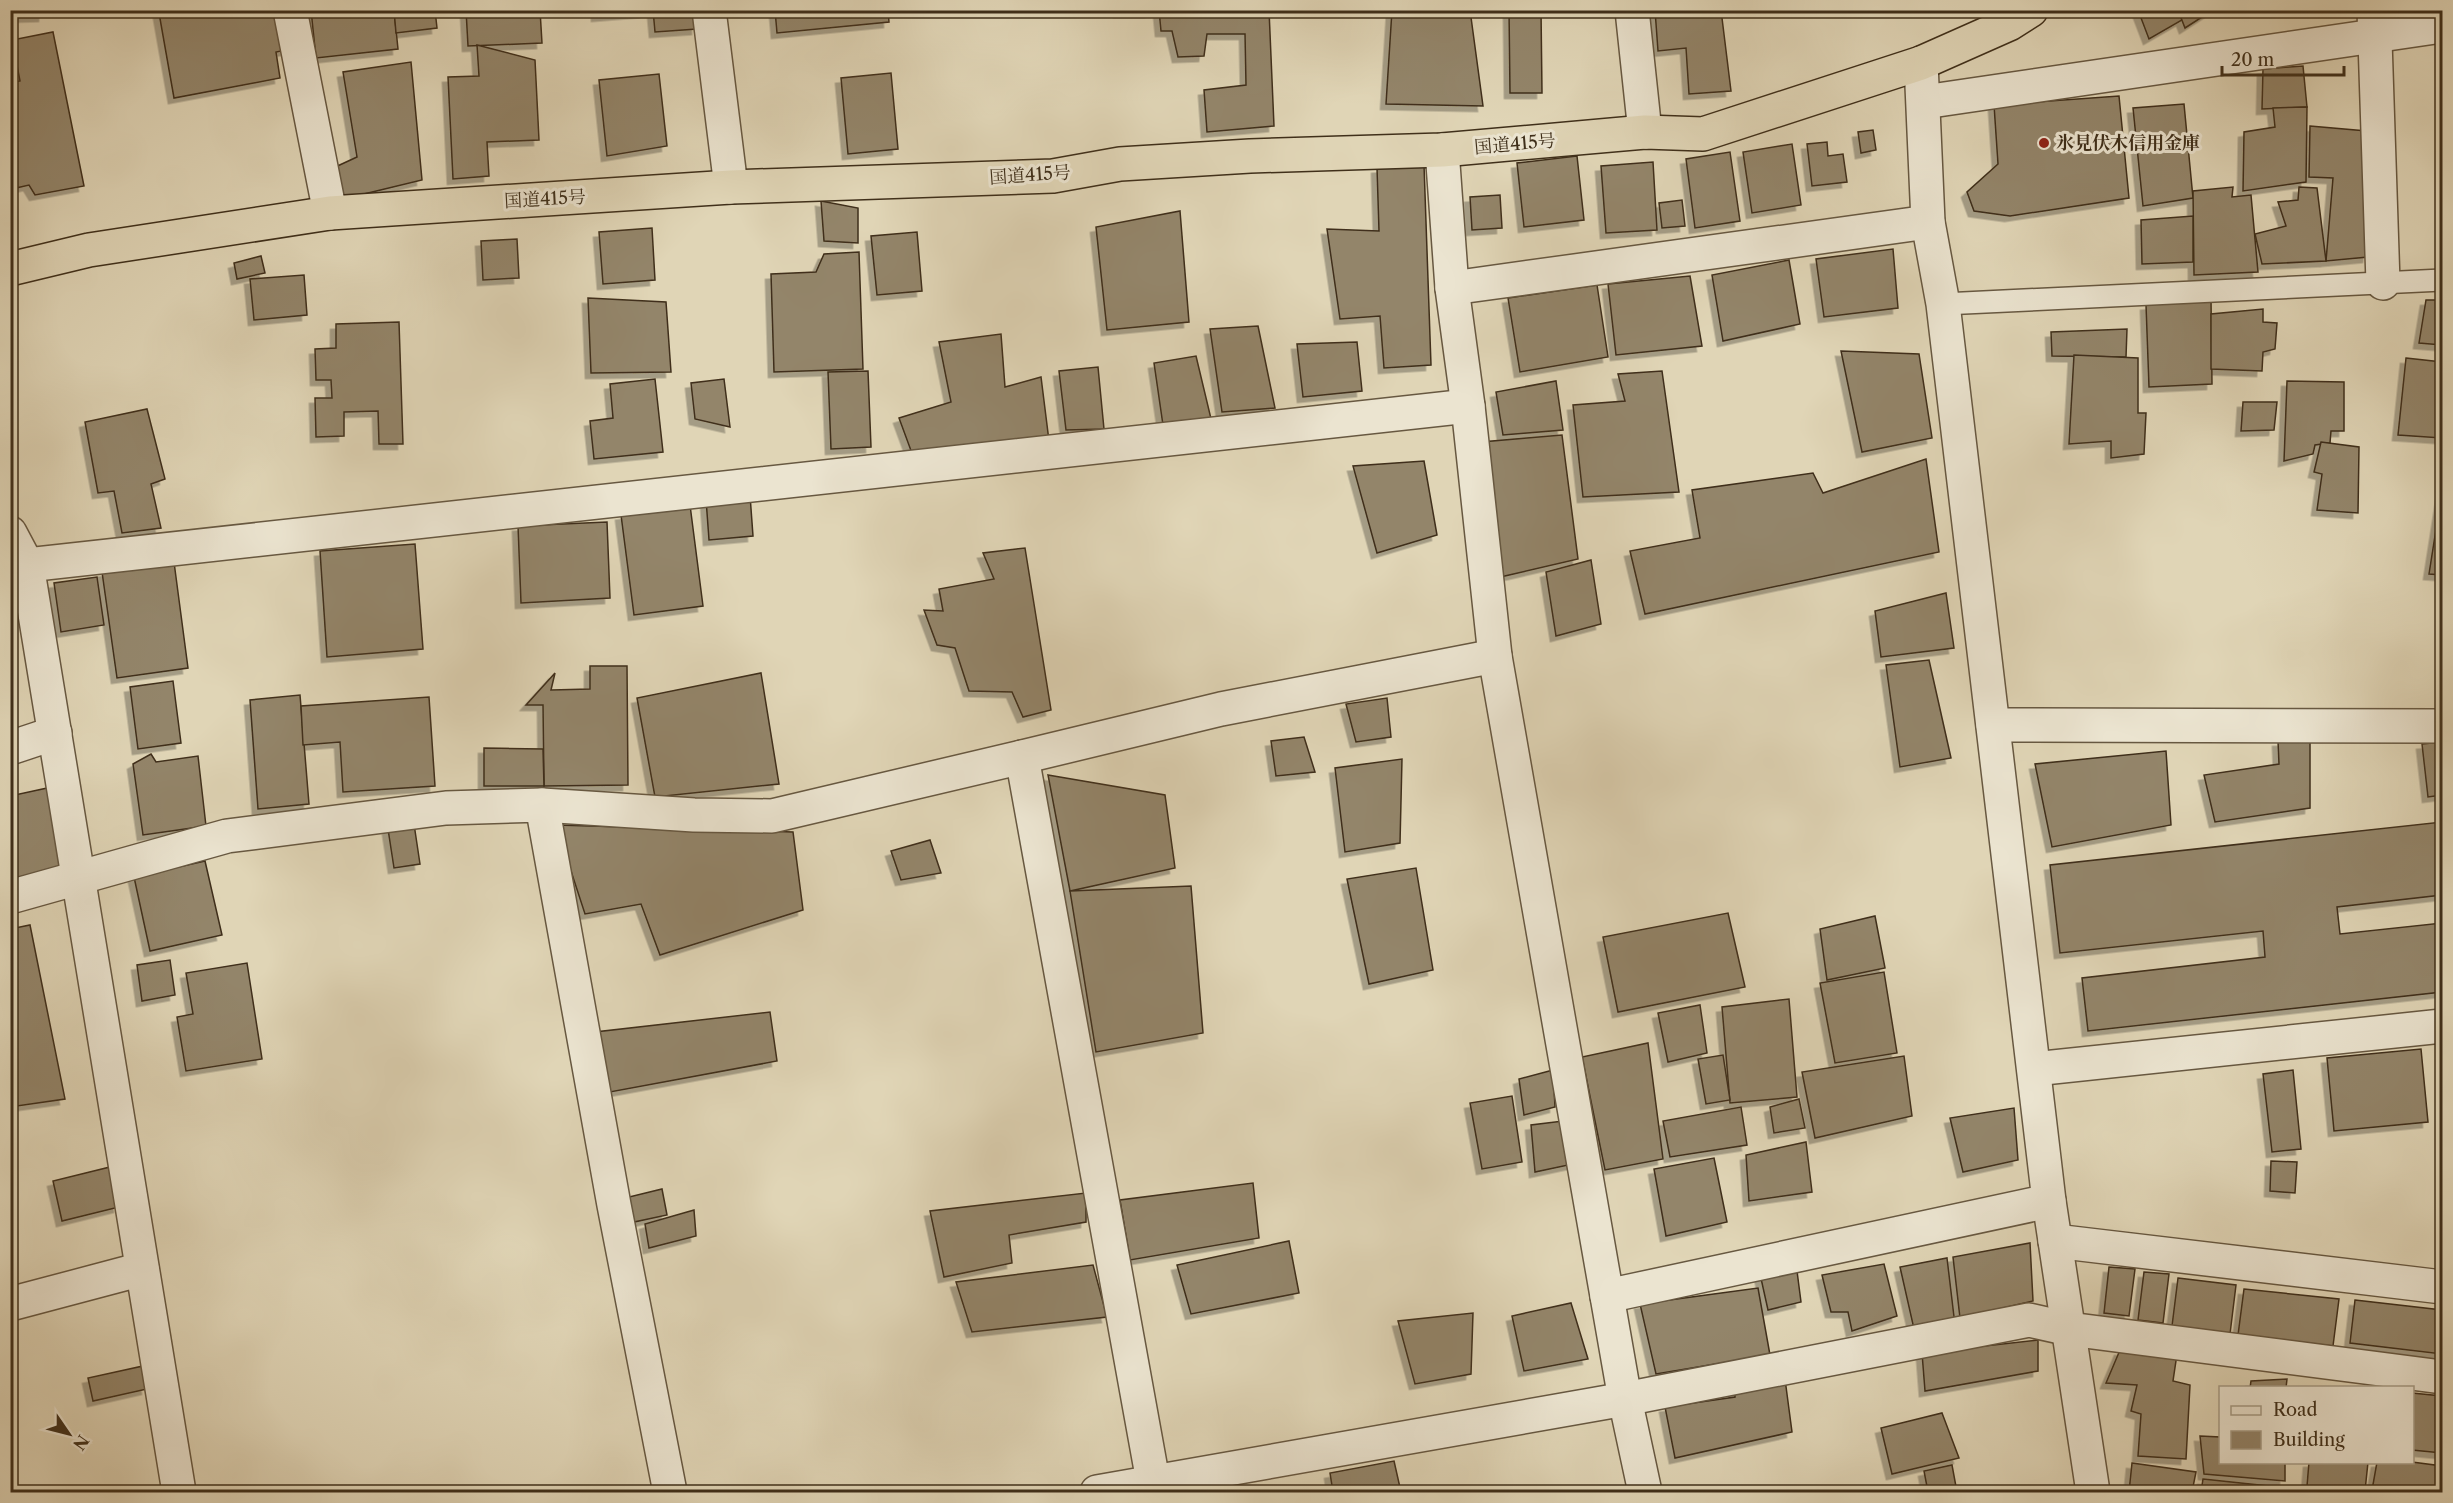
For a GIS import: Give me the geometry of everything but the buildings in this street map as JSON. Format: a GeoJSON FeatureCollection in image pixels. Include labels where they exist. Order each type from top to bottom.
{"type":"FeatureCollection","features":[{"type":"Feature","properties":{"kind":"highway","name":"国道415号"},"geometry":{"type":"LineString","coordinates":[[10,269],[89,250],[330,213],[731,187],[1053,176],[1120,164],[1250,156],[1442,150],[1646,132],[1703,134],[1921,63],[2009,24],[2031,10]]}},
{"type":"Feature","properties":{"kind":"street"},"geometry":{"type":"LineString","coordinates":[[290,10],[330,213]]}},
{"type":"Feature","properties":{"kind":"street"},"geometry":{"type":"LineString","coordinates":[[709,10],[731,187]]}},
{"type":"Feature","properties":{"kind":"street"},"geometry":{"type":"LineString","coordinates":[[1632,10],[1646,132]]}},
{"type":"Feature","properties":{"kind":"street"},"geometry":{"type":"LineString","coordinates":[[1924,102],[2375,23],[2442,26]]}},
{"type":"Feature","properties":{"kind":"street"},"geometry":{"type":"LineString","coordinates":[[2375,23],[2383,283]]}},
{"type":"Feature","properties":{"kind":"street"},"geometry":{"type":"LineString","coordinates":[[1921,63],[1928,222],[1943,303],[2049,1201],[2093,1492]]}},
{"type":"Feature","properties":{"kind":"street"},"geometry":{"type":"LineString","coordinates":[[1442,150],[1452,288],[1468,406],[1495,656],[1625,1399],[1645,1492]]}},
{"type":"Feature","properties":{"kind":"street"},"geometry":{"type":"LineString","coordinates":[[1452,288],[1928,222]]}},
{"type":"Feature","properties":{"kind":"street"},"geometry":{"type":"LineString","coordinates":[[27,565],[1468,406]]}},
{"type":"Feature","properties":{"kind":"street"},"geometry":{"type":"LineString","coordinates":[[10,533],[27,565],[179,1492]]}},
{"type":"Feature","properties":{"kind":"street"},"geometry":{"type":"LineString","coordinates":[[10,897],[78,876],[227,836],[446,808],[542,805],[694,815],[772,816],[1221,709],[1495,656]]}},
{"type":"Feature","properties":{"kind":"street"},"geometry":{"type":"LineString","coordinates":[[1993,725],[2442,726]]}},
{"type":"Feature","properties":{"kind":"street"},"geometry":{"type":"LineString","coordinates":[[10,748],[55,733]]}},
{"type":"Feature","properties":{"kind":"street"},"geometry":{"type":"LineString","coordinates":[[1022,757],[1154,1487]]}},
{"type":"Feature","properties":{"kind":"street"},"geometry":{"type":"LineString","coordinates":[[542,805],[614,1205],[670,1492]]}},
{"type":"Feature","properties":{"kind":"street"},"geometry":{"type":"LineString","coordinates":[[2034,1069],[2442,1026]]}},
{"type":"Feature","properties":{"kind":"street"},"geometry":{"type":"LineString","coordinates":[[1607,1296],[2049,1201]]}},
{"type":"Feature","properties":{"kind":"street"},"geometry":{"type":"LineString","coordinates":[[2055,1241],[2442,1287]]}},
{"type":"Feature","properties":{"kind":"street"},"geometry":{"type":"LineString","coordinates":[[10,1304],[142,1269]]}},
{"type":"Feature","properties":{"kind":"street"},"geometry":{"type":"LineString","coordinates":[[1097,1492],[1154,1487],[1625,1399],[2029,1320],[2069,1329],[2442,1377]]}},
{"type":"Feature","properties":{"kind":"lane"},"geometry":{"type":"LineString","coordinates":[[1943,303],[2442,280]]}},
{"type":"Feature","properties":{"kind":"place","name":"氷見伏木信用金庫"},"geometry":{"type":"Point","coordinates":[2044,143]}}]}
